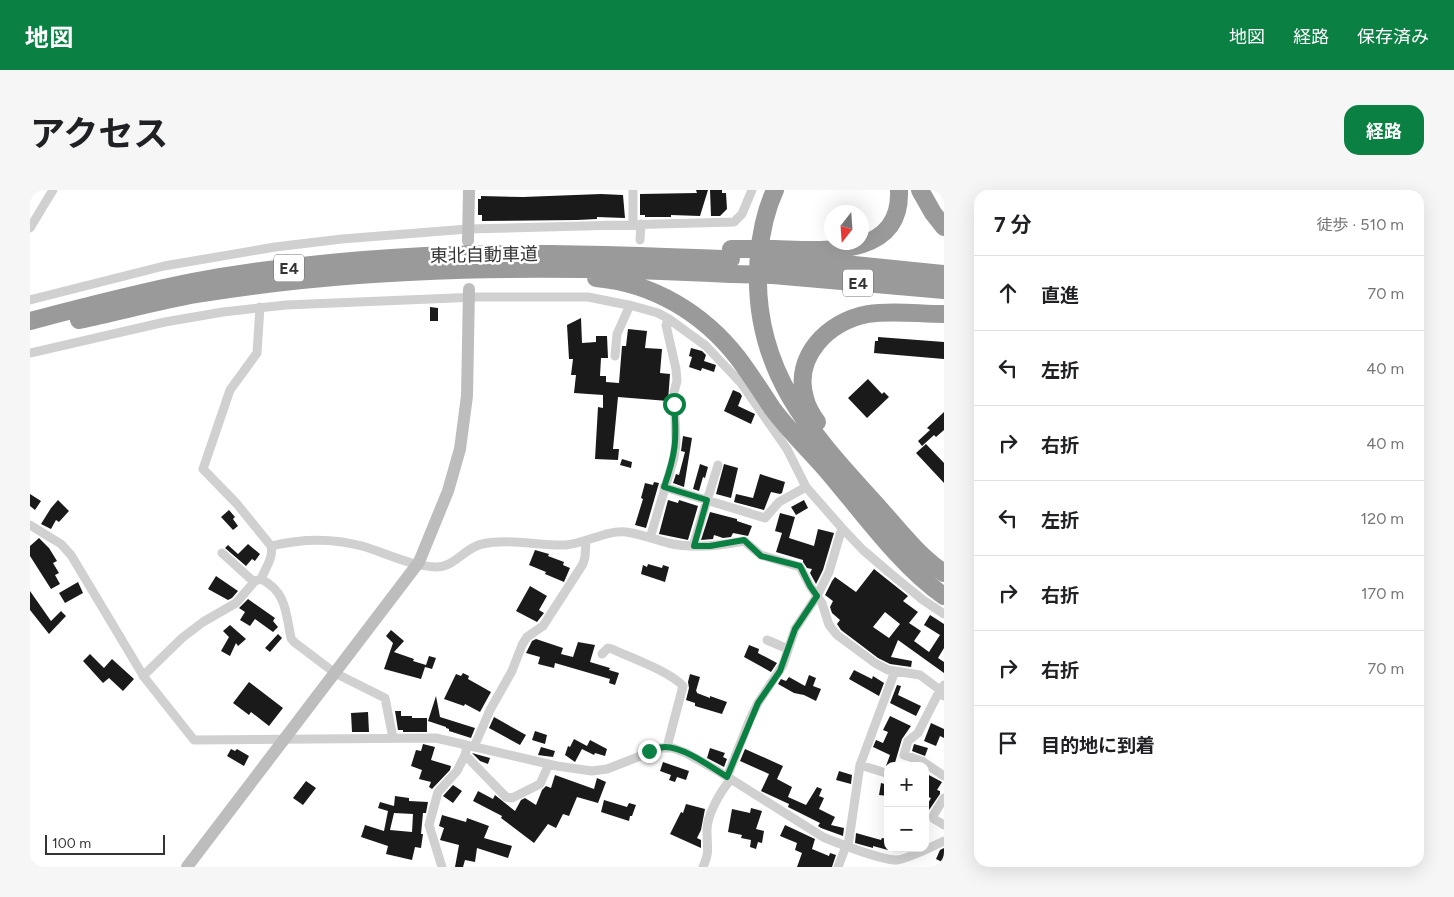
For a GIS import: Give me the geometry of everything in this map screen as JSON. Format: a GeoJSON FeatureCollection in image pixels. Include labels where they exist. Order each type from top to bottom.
{"type":"FeatureCollection","features":[{"type":"Feature","properties":{"kind":"highway"},"geometry":{"type":"LineString","coordinates":[[766,190],[753,232],[750,250],[749,296],[756,339],[767,370],[807,446]]}},
{"type":"Feature","properties":{"kind":"highway"},"geometry":{"type":"LineString","coordinates":[[775,190],[759,244],[758,292],[761,320],[774,365],[794,405],[810,428],[907,539],[934,566],[944,573]]}},
{"type":"Feature","properties":{"kind":"highway"},"geometry":{"type":"LineString","coordinates":[[773,262],[863,245],[880,235],[891,224],[897,210],[899,190]]}},
{"type":"Feature","properties":{"kind":"highway"},"geometry":{"type":"LineString","coordinates":[[920,190],[944,227]]}},
{"type":"Feature","properties":{"kind":"highway","name":"東北自動車道"},"geometry":{"type":"LineString","coordinates":[[30,321],[122,297],[193,282],[340,262],[426,256],[554,254],[854,265],[944,274]]}},
{"type":"Feature","properties":{"kind":"highway","name":"東北自動車道"},"geometry":{"type":"LineString","coordinates":[[30,333],[195,294],[265,284],[426,271],[553,268],[647,270],[731,261]]}},
{"type":"Feature","properties":{"kind":"highway","name":"東北自動車道"},"geometry":{"type":"LineString","coordinates":[[773,262],[944,290]]}},
{"type":"Feature","properties":{"kind":"highway"},"geometry":{"type":"LineString","coordinates":[[426,271],[554,275],[604,279],[644,287],[670,299],[695,315],[737,356],[773,408],[899,555],[924,580],[944,596]]}},
{"type":"Feature","properties":{"kind":"highway"},"geometry":{"type":"LineString","coordinates":[[837,461],[805,399],[802,385],[805,362],[820,338],[835,327],[867,314],[944,314]]}},
{"type":"Feature","properties":{"kind":"highway"},"geometry":{"type":"LineString","coordinates":[[907,539],[944,559]]}},
{"type":"Feature","properties":{"kind":"highway"},"geometry":{"type":"LineString","coordinates":[[899,555],[944,583]]}},
{"type":"Feature","properties":{"kind":"street"},"geometry":{"type":"LineString","coordinates":[[30,228],[53,190]]}},
{"type":"Feature","properties":{"kind":"street"},"geometry":{"type":"LineString","coordinates":[[468,235],[469,190]]}},
{"type":"Feature","properties":{"kind":"street"},"geometry":{"type":"LineString","coordinates":[[633,190],[640,240]]}},
{"type":"Feature","properties":{"kind":"street"},"geometry":{"type":"LineString","coordinates":[[30,300],[164,266],[275,247],[342,239],[468,235],[637,224],[734,222],[742,214],[752,190]]}},
{"type":"Feature","properties":{"kind":"street"},"geometry":{"type":"LineString","coordinates":[[192,865],[417,564],[448,491],[460,450],[467,396],[469,293]]}},
{"type":"Feature","properties":{"kind":"street"},"geometry":{"type":"LineString","coordinates":[[30,354],[204,314],[325,302],[469,293],[588,297],[658,313],[706,346],[741,383],[788,449],[806,487],[862,550],[923,600],[944,614]]}},
{"type":"Feature","properties":{"kind":"street"},"geometry":{"type":"LineString","coordinates":[[615,356],[617,334],[638,293]]}},
{"type":"Feature","properties":{"kind":"street"},"geometry":{"type":"LineString","coordinates":[[143,676],[188,632],[218,612],[236,603],[257,581],[273,552],[271,546],[237,504],[203,469],[230,390],[257,353],[260,308]]}},
{"type":"Feature","properties":{"kind":"street"},"geometry":{"type":"LineString","coordinates":[[650,538],[674,458],[676,369],[666,326],[669,319]]}},
{"type":"Feature","properties":{"kind":"street"},"geometry":{"type":"LineString","coordinates":[[694,546],[718,465]]}},
{"type":"Feature","properties":{"kind":"street"},"geometry":{"type":"LineString","coordinates":[[664,487],[764,518],[778,502],[806,487]]}},
{"type":"Feature","properties":{"kind":"street"},"geometry":{"type":"LineString","coordinates":[[30,525],[61,544],[71,555],[143,676],[194,740],[436,738],[549,764],[599,771],[628,762],[649,751],[667,747],[686,753],[823,837],[870,854],[898,860],[944,841]]}},
{"type":"Feature","properties":{"kind":"street"},"geometry":{"type":"LineString","coordinates":[[703,867],[709,852],[706,831],[715,802],[729,778],[750,719],[766,690],[780,671],[795,629],[817,596],[829,572],[842,528]]}},
{"type":"Feature","properties":{"kind":"street"},"geometry":{"type":"LineString","coordinates":[[271,546],[319,540],[344,542],[417,564],[444,566],[473,546],[491,542],[523,542],[557,546],[578,544],[617,532],[627,532],[681,545],[694,546],[710,546],[744,540],[761,556],[800,566],[810,586],[822,603],[829,626],[837,635],[875,663],[888,670],[920,675],[942,690],[918,732],[908,742],[904,755],[922,761],[944,776]]}},
{"type":"Feature","properties":{"kind":"street"},"geometry":{"type":"LineString","coordinates":[[442,867],[430,824],[438,792],[457,771],[512,671],[527,637],[543,626],[583,564],[586,557],[586,541]]}},
{"type":"Feature","properties":{"kind":"street"},"geometry":{"type":"LineString","coordinates":[[222,554],[257,581],[268,583],[281,596],[294,642],[335,673],[385,698],[393,738]]}},
{"type":"Feature","properties":{"kind":"street"},"geometry":{"type":"LineString","coordinates":[[767,640],[788,649]]}},
{"type":"Feature","properties":{"kind":"street"},"geometry":{"type":"LineString","coordinates":[[602,654],[608,648],[612,649],[667,675],[683,686],[667,747]]}},
{"type":"Feature","properties":{"kind":"street"},"geometry":{"type":"LineString","coordinates":[[838,867],[847,846],[860,764],[895,672]]}},
{"type":"Feature","properties":{"kind":"street"},"geometry":{"type":"LineString","coordinates":[[465,755],[506,797],[512,798],[540,784],[549,764]]}},
{"type":"Feature","properties":{"kind":"street"},"geometry":{"type":"LineString","coordinates":[[860,764],[884,772]]}},
{"type":"Feature","properties":{"kind":"street"},"geometry":{"type":"LineString","coordinates":[[944,798],[933,816],[934,819],[944,825]]}},
{"type":"Feature","properties":{"kind":"building"},"geometry":{"type":"Polygon","coordinates":[[[696,190],[708,190],[700,216],[671,215],[671,217],[645,217],[645,215],[640,215],[640,194],[697,193],[696,190]]]}},
{"type":"Feature","properties":{"kind":"building"},"geometry":{"type":"Polygon","coordinates":[[[710,190],[722,190],[722,193],[726,193],[727,209],[720,216],[711,216],[710,190]]]}},
{"type":"Feature","properties":{"kind":"building"},"geometry":{"type":"Polygon","coordinates":[[[623,195],[625,218],[597,217],[597,219],[577,220],[482,221],[482,215],[478,215],[478,199],[481,199],[481,196],[523,197],[623,195]]]}},
{"type":"Feature","properties":{"kind":"building"},"geometry":{"type":"Polygon","coordinates":[[[430,307],[438,308],[438,321],[430,321],[430,307]]]}},
{"type":"Feature","properties":{"kind":"building"},"geometry":{"type":"Polygon","coordinates":[[[581,318],[582,343],[596,342],[596,336],[607,336],[608,358],[601,358],[600,376],[606,376],[606,382],[619,383],[622,346],[626,346],[628,329],[647,331],[645,348],[662,349],[660,373],[670,374],[668,401],[618,397],[613,449],[619,449],[618,460],[595,459],[598,407],[603,408],[603,395],[574,393],[576,375],[571,375],[573,359],[569,359],[567,325],[581,318]]]}},
{"type":"Feature","properties":{"kind":"building"},"geometry":{"type":"Polygon","coordinates":[[[878,337],[944,342],[944,359],[874,353],[875,341],[878,341],[878,337]]]}},
{"type":"Feature","properties":{"kind":"building"},"geometry":{"type":"Polygon","coordinates":[[[691,348],[702,351],[706,355],[704,361],[716,365],[714,372],[702,368],[701,371],[689,367],[692,357],[689,356],[691,348]]]}},
{"type":"Feature","properties":{"kind":"building"},"geometry":{"type":"Polygon","coordinates":[[[868,379],[882,394],[884,392],[889,397],[867,418],[848,398],[868,379]]]}},
{"type":"Feature","properties":{"kind":"building"},"geometry":{"type":"Polygon","coordinates":[[[733,390],[742,396],[738,406],[755,414],[751,424],[724,411],[733,390]]]}},
{"type":"Feature","properties":{"kind":"building"},"geometry":{"type":"Polygon","coordinates":[[[944,412],[944,430],[936,437],[934,435],[922,446],[918,441],[930,430],[927,428],[944,412]]]}},
{"type":"Feature","properties":{"kind":"building"},"geometry":{"type":"Polygon","coordinates":[[[683,436],[692,438],[684,487],[673,483],[676,474],[679,475],[685,452],[681,451],[683,436]]]}},
{"type":"Feature","properties":{"kind":"building"},"geometry":{"type":"Polygon","coordinates":[[[926,444],[944,463],[944,483],[916,453],[926,444]]]}},
{"type":"Feature","properties":{"kind":"building"},"geometry":{"type":"Polygon","coordinates":[[[622,459],[632,462],[631,468],[620,465],[622,459]]]}},
{"type":"Feature","properties":{"kind":"building"},"geometry":{"type":"Polygon","coordinates":[[[700,464],[708,467],[699,491],[693,489],[700,464]]]}},
{"type":"Feature","properties":{"kind":"building"},"geometry":{"type":"Polygon","coordinates":[[[724,464],[738,468],[731,498],[716,494],[724,464]]]}},
{"type":"Feature","properties":{"kind":"building"},"geometry":{"type":"Polygon","coordinates":[[[760,474],[785,482],[782,493],[771,492],[764,510],[734,502],[736,494],[753,498],[760,474]]]}},
{"type":"Feature","properties":{"kind":"building"},"geometry":{"type":"Polygon","coordinates":[[[654,482],[659,483],[646,528],[635,525],[643,499],[641,498],[645,483],[653,485],[654,482]]]}},
{"type":"Feature","properties":{"kind":"building"},"geometry":{"type":"Polygon","coordinates":[[[30,494],[41,501],[35,510],[30,506],[30,494]]]}},
{"type":"Feature","properties":{"kind":"building"},"geometry":{"type":"Polygon","coordinates":[[[58,500],[69,511],[59,522],[56,520],[51,529],[41,524],[58,500]]]}},
{"type":"Feature","properties":{"kind":"building"},"geometry":{"type":"Polygon","coordinates":[[[668,500],[678,503],[679,500],[698,506],[688,540],[659,534],[668,500]]]}},
{"type":"Feature","properties":{"kind":"building"},"geometry":{"type":"Polygon","coordinates":[[[804,500],[808,508],[796,515],[791,507],[804,500]]]}},
{"type":"Feature","properties":{"kind":"building"},"geometry":{"type":"Polygon","coordinates":[[[229,510],[235,517],[233,519],[238,526],[233,530],[221,517],[229,510]]]}},
{"type":"Feature","properties":{"kind":"building"},"geometry":{"type":"Polygon","coordinates":[[[710,512],[737,519],[737,521],[752,526],[748,536],[733,533],[731,537],[723,538],[714,535],[713,539],[701,540],[710,512]]]}},
{"type":"Feature","properties":{"kind":"building"},"geometry":{"type":"Polygon","coordinates":[[[780,513],[795,517],[789,538],[814,546],[818,529],[834,533],[823,570],[816,584],[810,573],[812,569],[807,568],[803,560],[776,552],[782,533],[775,531],[780,513]]]}},
{"type":"Feature","properties":{"kind":"building"},"geometry":{"type":"Polygon","coordinates":[[[39,538],[49,548],[57,561],[53,563],[59,573],[55,575],[60,584],[51,589],[30,556],[30,546],[39,538]]]}},
{"type":"Feature","properties":{"kind":"building"},"geometry":{"type":"Polygon","coordinates":[[[248,544],[260,554],[255,561],[252,559],[246,566],[225,548],[228,545],[238,554],[248,544]]]}},
{"type":"Feature","properties":{"kind":"building"},"geometry":{"type":"Polygon","coordinates":[[[535,550],[549,554],[548,556],[564,562],[563,565],[570,568],[564,582],[529,565],[535,550]]]}},
{"type":"Feature","properties":{"kind":"building"},"geometry":{"type":"Polygon","coordinates":[[[648,564],[662,568],[663,565],[669,567],[665,582],[641,574],[643,565],[647,567],[648,564]]]}},
{"type":"Feature","properties":{"kind":"building"},"geometry":{"type":"Polygon","coordinates":[[[874,569],[908,596],[903,601],[918,612],[909,623],[921,631],[914,641],[929,652],[940,635],[924,625],[930,615],[944,624],[944,648],[938,658],[944,662],[944,673],[898,640],[891,657],[912,661],[911,667],[890,664],[878,658],[841,630],[837,624],[840,620],[832,613],[830,607],[833,601],[825,595],[835,577],[856,592],[874,569]],[[885,612],[873,627],[889,638],[900,624],[885,612]]]}},
{"type":"Feature","properties":{"kind":"building"},"geometry":{"type":"Polygon","coordinates":[[[216,576],[238,591],[232,598],[228,600],[208,589],[216,576]]]}},
{"type":"Feature","properties":{"kind":"building"},"geometry":{"type":"Polygon","coordinates":[[[78,582],[83,593],[65,603],[59,593],[78,582]]]}},
{"type":"Feature","properties":{"kind":"building"},"geometry":{"type":"Polygon","coordinates":[[[530,586],[547,596],[539,610],[544,613],[537,622],[516,611],[530,586]]]}},
{"type":"Feature","properties":{"kind":"building"},"geometry":{"type":"Polygon","coordinates":[[[30,591],[51,621],[61,611],[66,616],[49,634],[30,610],[30,591]]]}},
{"type":"Feature","properties":{"kind":"building"},"geometry":{"type":"Polygon","coordinates":[[[248,599],[275,618],[273,621],[278,627],[273,632],[255,619],[250,626],[240,620],[245,612],[239,608],[248,599]]]}},
{"type":"Feature","properties":{"kind":"building"},"geometry":{"type":"Polygon","coordinates":[[[230,625],[246,639],[238,646],[236,643],[230,656],[221,651],[229,637],[223,631],[230,625]]]}},
{"type":"Feature","properties":{"kind":"building"},"geometry":{"type":"Polygon","coordinates":[[[391,630],[404,641],[394,652],[426,665],[429,656],[436,658],[432,669],[425,667],[421,679],[384,669],[393,643],[386,636],[391,630]]]}},
{"type":"Feature","properties":{"kind":"building"},"geometry":{"type":"Polygon","coordinates":[[[278,634],[282,638],[270,652],[265,648],[278,634]]]}},
{"type":"Feature","properties":{"kind":"building"},"geometry":{"type":"Polygon","coordinates":[[[536,639],[563,648],[561,654],[573,657],[578,642],[595,645],[590,662],[619,673],[615,685],[609,683],[610,679],[555,663],[554,668],[538,664],[540,657],[526,653],[532,641],[536,639]]]}},
{"type":"Feature","properties":{"kind":"building"},"geometry":{"type":"Polygon","coordinates":[[[749,645],[759,649],[758,653],[777,663],[771,672],[744,657],[749,645]]]}},
{"type":"Feature","properties":{"kind":"building"},"geometry":{"type":"Polygon","coordinates":[[[90,654],[104,668],[112,659],[134,679],[123,691],[109,678],[103,683],[83,661],[90,654]]]}},
{"type":"Feature","properties":{"kind":"building"},"geometry":{"type":"Polygon","coordinates":[[[854,670],[872,679],[873,676],[884,683],[879,696],[849,679],[854,670]]]}},
{"type":"Feature","properties":{"kind":"building"},"geometry":{"type":"Polygon","coordinates":[[[463,673],[469,676],[468,679],[491,692],[480,712],[465,704],[464,706],[444,699],[456,674],[461,676],[463,673]]]}},
{"type":"Feature","properties":{"kind":"building"},"geometry":{"type":"Polygon","coordinates":[[[690,674],[700,677],[697,693],[727,702],[722,714],[695,706],[695,703],[686,700],[690,674]]]}},
{"type":"Feature","properties":{"kind":"building"},"geometry":{"type":"Polygon","coordinates":[[[809,675],[816,678],[813,686],[821,689],[816,701],[804,695],[794,693],[778,684],[781,679],[786,681],[789,677],[805,686],[809,675]]]}},
{"type":"Feature","properties":{"kind":"building"},"geometry":{"type":"Polygon","coordinates":[[[249,682],[283,708],[269,726],[251,712],[249,715],[233,703],[249,682]]]}},
{"type":"Feature","properties":{"kind":"building"},"geometry":{"type":"Polygon","coordinates":[[[897,685],[901,686],[898,695],[921,706],[916,716],[890,703],[897,685]]]}},
{"type":"Feature","properties":{"kind":"building"},"geometry":{"type":"Polygon","coordinates":[[[436,696],[440,717],[475,728],[471,738],[449,731],[446,727],[428,721],[436,696]]]}},
{"type":"Feature","properties":{"kind":"building"},"geometry":{"type":"Polygon","coordinates":[[[395,711],[401,711],[401,716],[427,718],[427,732],[403,732],[403,730],[398,730],[395,711]]]}},
{"type":"Feature","properties":{"kind":"building"},"geometry":{"type":"Polygon","coordinates":[[[368,712],[369,732],[352,732],[351,713],[368,712]]]}},
{"type":"Feature","properties":{"kind":"building"},"geometry":{"type":"Polygon","coordinates":[[[890,716],[911,726],[902,739],[895,762],[887,762],[890,755],[873,747],[876,740],[883,743],[888,732],[883,730],[890,716]]]}},
{"type":"Feature","properties":{"kind":"building"},"geometry":{"type":"Polygon","coordinates":[[[494,717],[526,735],[520,745],[489,728],[494,717]]]}},
{"type":"Feature","properties":{"kind":"building"},"geometry":{"type":"Polygon","coordinates":[[[931,723],[944,729],[944,738],[940,736],[936,746],[924,741],[931,723]]]}},
{"type":"Feature","properties":{"kind":"building"},"geometry":{"type":"Polygon","coordinates":[[[535,731],[547,735],[545,744],[532,740],[535,731]]]}},
{"type":"Feature","properties":{"kind":"building"},"geometry":{"type":"Polygon","coordinates":[[[574,739],[587,746],[590,740],[607,749],[605,756],[595,753],[594,755],[582,749],[575,762],[565,755],[568,746],[570,747],[574,739]]]}},
{"type":"Feature","properties":{"kind":"building"},"geometry":{"type":"Polygon","coordinates":[[[423,744],[435,747],[431,760],[451,766],[450,770],[432,789],[429,787],[431,782],[419,779],[422,770],[411,766],[416,750],[421,751],[423,744]]]}},
{"type":"Feature","properties":{"kind":"building"},"geometry":{"type":"Polygon","coordinates":[[[914,744],[928,748],[925,756],[912,751],[914,744]]]}},
{"type":"Feature","properties":{"kind":"building"},"geometry":{"type":"Polygon","coordinates":[[[541,747],[555,751],[553,757],[538,755],[541,747]]]}},
{"type":"Feature","properties":{"kind":"building"},"geometry":{"type":"Polygon","coordinates":[[[710,748],[725,753],[723,757],[727,759],[724,767],[707,758],[710,748]]]}},
{"type":"Feature","properties":{"kind":"building"},"geometry":{"type":"Polygon","coordinates":[[[231,749],[235,751],[237,749],[249,756],[244,766],[227,756],[231,749]]]}},
{"type":"Feature","properties":{"kind":"building"},"geometry":{"type":"Polygon","coordinates":[[[745,749],[783,766],[777,779],[792,787],[788,797],[806,805],[817,787],[822,789],[819,796],[824,798],[819,809],[835,817],[831,825],[844,828],[843,836],[821,828],[818,826],[820,823],[788,807],[789,804],[761,791],[769,774],[740,761],[745,749]]]}},
{"type":"Feature","properties":{"kind":"building"},"geometry":{"type":"Polygon","coordinates":[[[472,753],[490,758],[488,764],[480,761],[472,753]]]}},
{"type":"Feature","properties":{"kind":"building"},"geometry":{"type":"Polygon","coordinates":[[[663,762],[689,771],[686,780],[677,777],[675,782],[669,780],[671,775],[660,771],[663,762]]]}},
{"type":"Feature","properties":{"kind":"building"},"geometry":{"type":"Polygon","coordinates":[[[839,771],[852,775],[851,784],[836,780],[839,771]]]}},
{"type":"Feature","properties":{"kind":"building"},"geometry":{"type":"Polygon","coordinates":[[[555,775],[594,789],[597,778],[606,782],[598,803],[577,797],[569,816],[563,814],[556,828],[548,824],[534,843],[501,818],[502,816],[473,801],[478,791],[493,799],[495,795],[515,811],[521,800],[525,798],[536,805],[542,790],[546,786],[551,788],[555,775]]]}},
{"type":"Feature","properties":{"kind":"building"},"geometry":{"type":"Polygon","coordinates":[[[929,775],[942,782],[937,790],[940,791],[940,794],[929,810],[931,798],[929,797],[929,775]]]}},
{"type":"Feature","properties":{"kind":"building"},"geometry":{"type":"Polygon","coordinates":[[[306,781],[316,788],[303,805],[293,798],[306,781]]]}},
{"type":"Feature","properties":{"kind":"building"},"geometry":{"type":"Polygon","coordinates":[[[881,783],[884,784],[884,796],[879,795],[881,783]]]}},
{"type":"Feature","properties":{"kind":"building"},"geometry":{"type":"Polygon","coordinates":[[[453,785],[462,791],[453,803],[443,796],[453,785]]]}},
{"type":"Feature","properties":{"kind":"building"},"geometry":{"type":"Polygon","coordinates":[[[395,796],[409,798],[409,801],[428,802],[426,813],[423,813],[421,848],[415,847],[412,860],[386,854],[388,846],[361,837],[365,825],[384,831],[388,811],[378,808],[380,802],[394,806],[395,796]],[[394,813],[390,830],[412,832],[413,814],[394,813]]]}},
{"type":"Feature","properties":{"kind":"building"},"geometry":{"type":"Polygon","coordinates":[[[604,800],[627,807],[629,803],[636,805],[629,821],[601,812],[604,800]]]}},
{"type":"Feature","properties":{"kind":"building"},"geometry":{"type":"Polygon","coordinates":[[[686,804],[705,809],[701,830],[697,838],[701,840],[701,848],[670,834],[681,812],[683,813],[686,804]]]}},
{"type":"Feature","properties":{"kind":"building"},"geometry":{"type":"Polygon","coordinates":[[[751,808],[762,811],[756,829],[764,831],[762,843],[758,842],[756,849],[750,847],[751,840],[741,838],[742,835],[728,832],[732,809],[750,813],[751,808]]]}},
{"type":"Feature","properties":{"kind":"building"},"geometry":{"type":"Polygon","coordinates":[[[442,815],[466,822],[467,818],[489,826],[484,838],[512,846],[508,858],[477,848],[475,862],[465,860],[463,867],[455,867],[459,845],[440,840],[444,828],[439,826],[442,815]]]}},
{"type":"Feature","properties":{"kind":"building"},"geometry":{"type":"Polygon","coordinates":[[[785,825],[815,839],[812,849],[829,856],[830,853],[836,855],[832,867],[797,867],[802,853],[795,850],[797,843],[780,836],[785,825]]]}},
{"type":"Feature","properties":{"kind":"building"},"geometry":{"type":"Polygon","coordinates":[[[856,833],[881,840],[884,838],[884,849],[873,846],[873,848],[855,843],[856,833]]]}},
{"type":"Feature","properties":{"kind":"building"},"geometry":{"type":"Polygon","coordinates":[[[944,848],[944,863],[936,859],[940,850],[944,848]]]}},
{"type":"Feature","properties":{"kind":"route"},"geometry":{"type":"LineString","coordinates":[[649,751],[667,747],[673,748],[686,753],[727,777],[750,719],[758,703],[783,665],[795,629],[817,596],[800,566],[761,556],[744,540],[710,546],[694,546],[707,500],[664,487],[674,458],[676,443],[674,404]]}}]}
